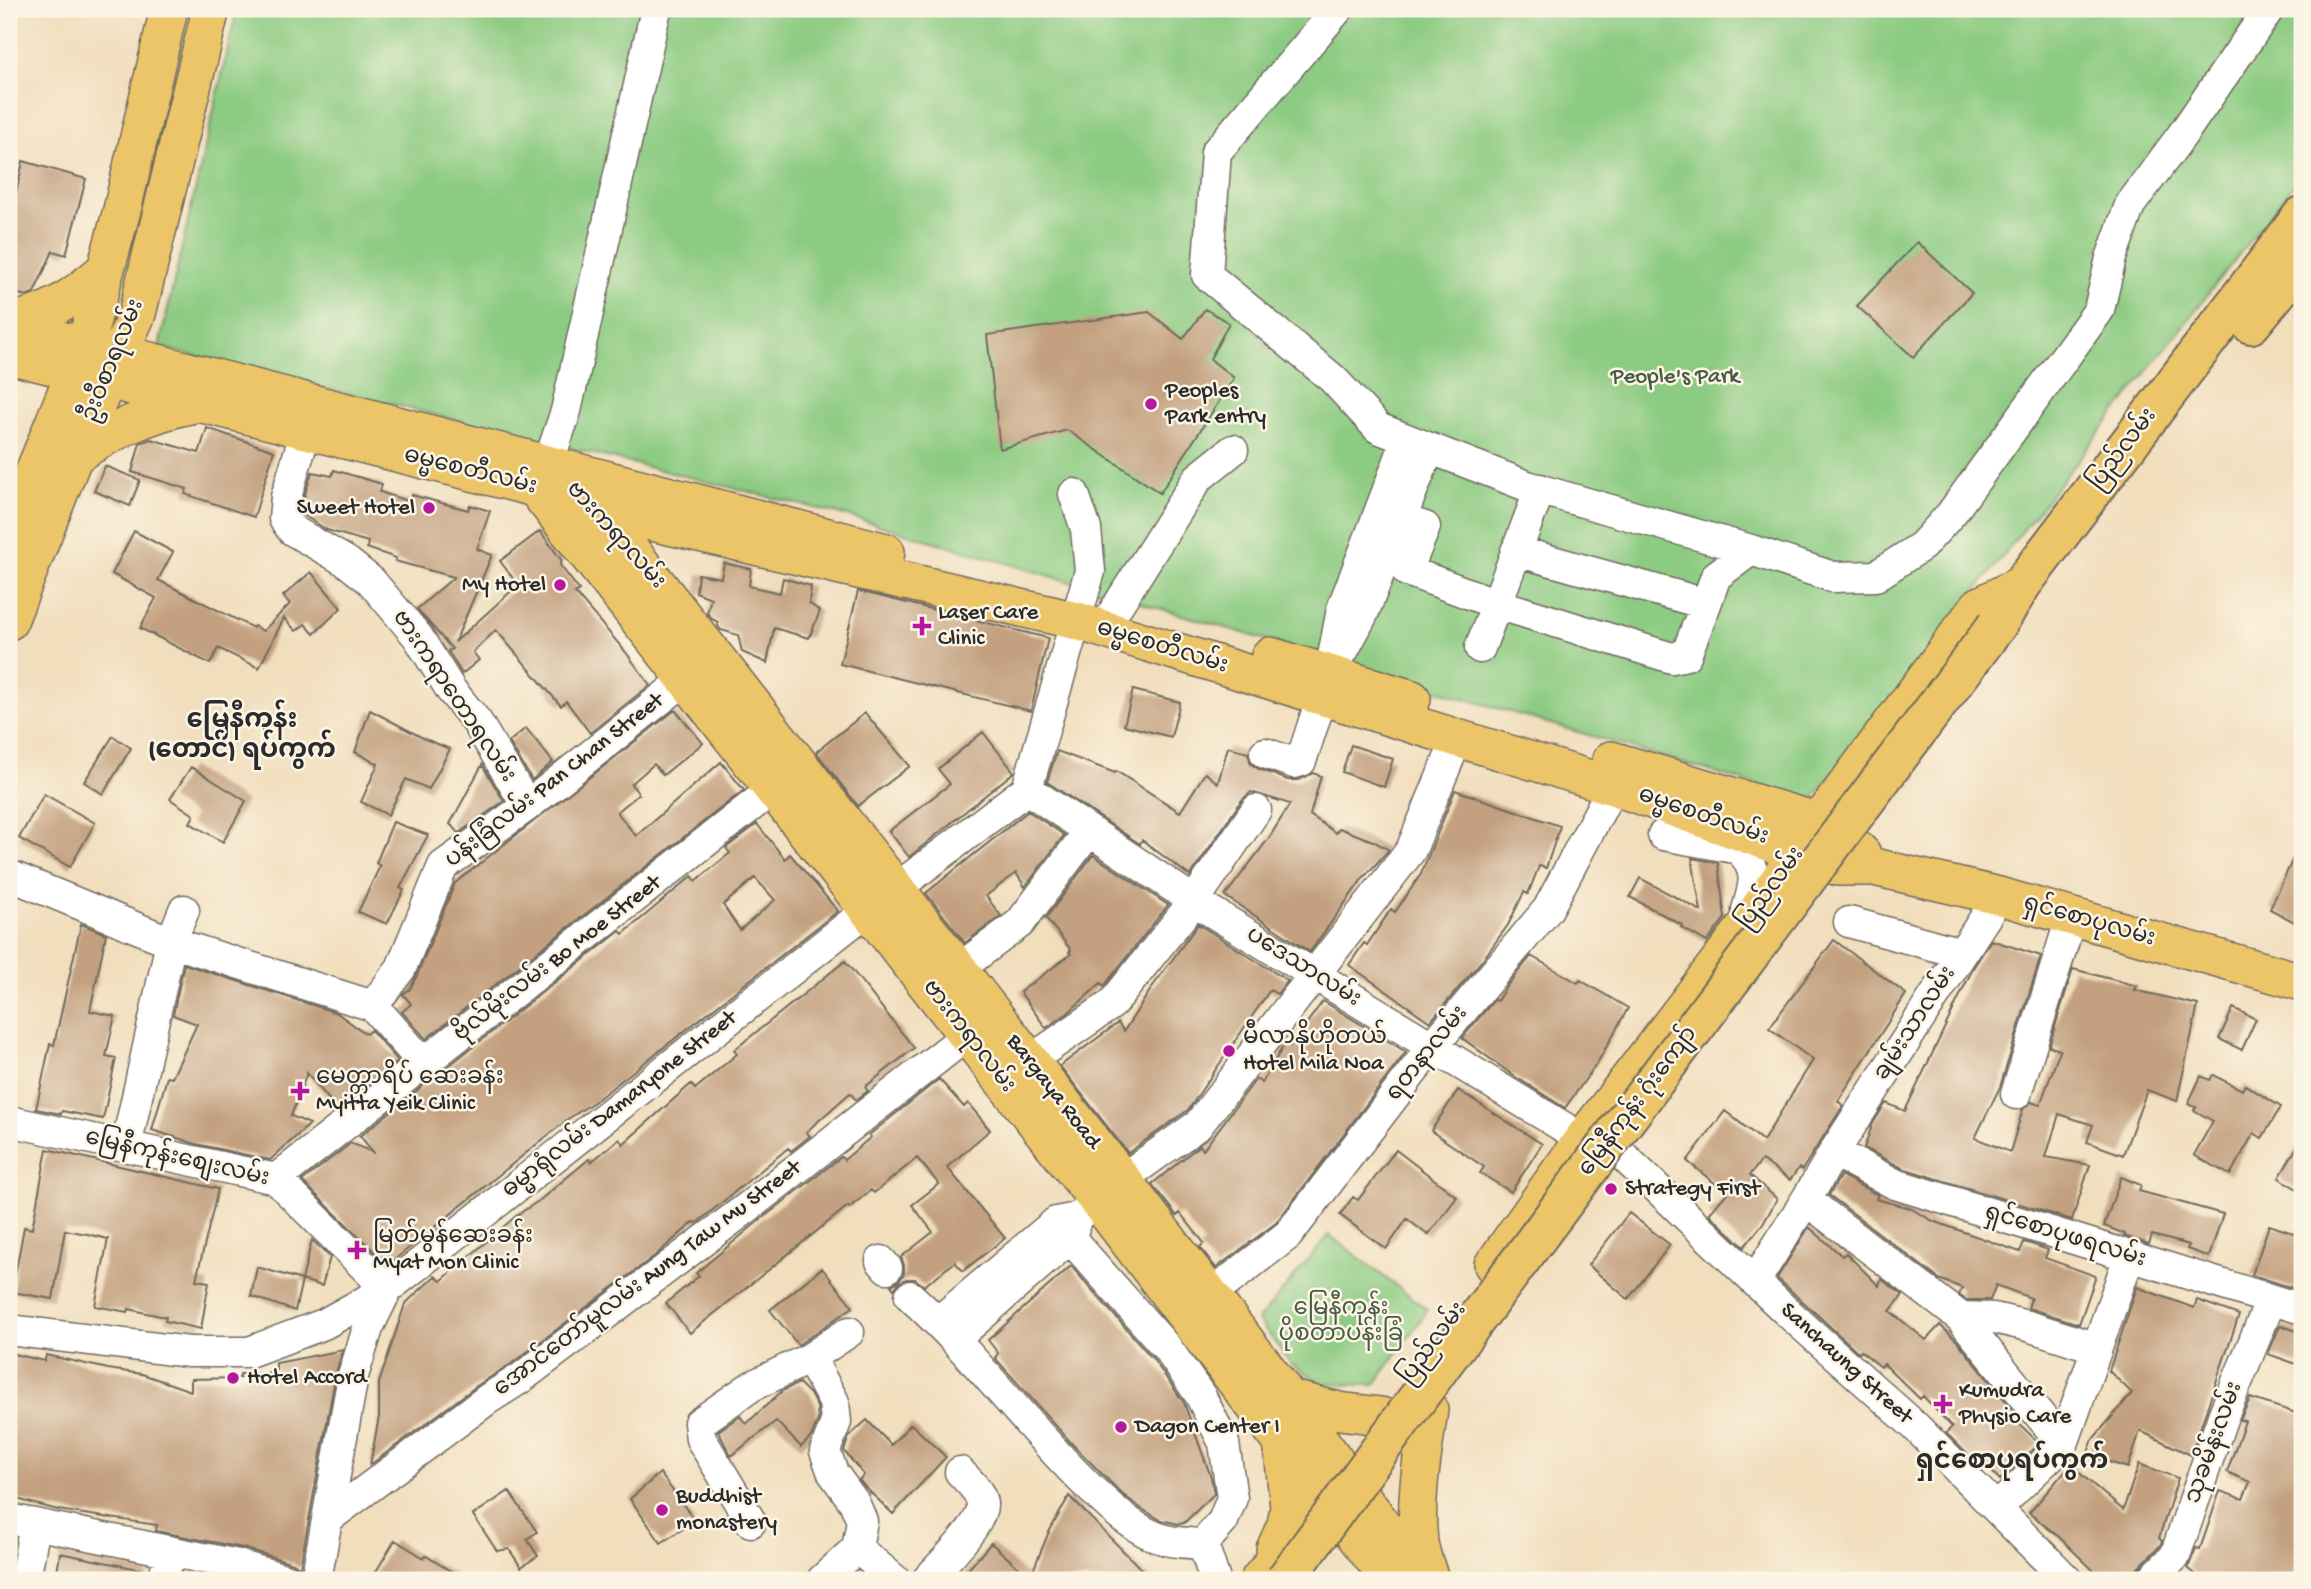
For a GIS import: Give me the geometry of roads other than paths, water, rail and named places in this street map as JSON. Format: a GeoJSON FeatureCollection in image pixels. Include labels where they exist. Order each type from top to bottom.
{"type":"FeatureCollection","features":[{"type":"Feature","properties":{"kind":"highway","name":"ပြည်လမ်း"},"geometry":{"type":"LineString","coordinates":[[2027,586],[2302,216]]}},
{"type":"Feature","properties":{"kind":"highway","name":"ပြည်လမ်း"},"geometry":{"type":"LineString","coordinates":[[2027,586],[2302,262]]}},
{"type":"Feature","properties":{"kind":"highway","name":"မြေနီကုန်း ဂုံးကျော်"},"geometry":{"type":"LineString","coordinates":[[1270,1577],[1509,1275],[2027,586]]}},
{"type":"Feature","properties":{"kind":"main road","name":"ဦးဝီစာရလမ်း"},"geometry":{"type":"LineString","coordinates":[[9,621],[60,450],[79,359],[129,185],[169,9]]}},
{"type":"Feature","properties":{"kind":"main road","name":"ဦးဝီစာရလမ်း"},"geometry":{"type":"LineString","coordinates":[[9,534],[114,368],[137,314],[211,9]]}},
{"type":"Feature","properties":{"kind":"main road"},"geometry":{"type":"LineString","coordinates":[[9,321],[43,314],[80,292],[106,269]]}},
{"type":"Feature","properties":{"kind":"main road"},"geometry":{"type":"LineString","coordinates":[[137,314],[153,348],[179,369]]}},
{"type":"Feature","properties":{"kind":"main road"},"geometry":{"type":"LineString","coordinates":[[9,328],[79,359]]}},
{"type":"Feature","properties":{"kind":"main road","name":"ဓမ္မစေတီလမ်း"},"geometry":{"type":"LineString","coordinates":[[9,355],[79,359],[114,368],[201,402],[306,430],[541,476]]}},
{"type":"Feature","properties":{"kind":"main road"},"geometry":{"type":"LineString","coordinates":[[9,361],[20,369],[42,407],[60,450],[169,409],[201,402]]}},
{"type":"Feature","properties":{"kind":"main road","name":"ဓမ္မစေတီလမ်း"},"geometry":{"type":"LineString","coordinates":[[114,368],[179,369],[541,476],[1091,613],[1327,685],[1508,729],[1809,837],[1855,860]]}},
{"type":"Feature","properties":{"kind":"main road","name":"ဗားကရာလမ်း"},"geometry":{"type":"LineString","coordinates":[[541,476],[593,505],[679,611],[882,900],[966,1036],[1085,1211],[1282,1442],[1345,1498],[1423,1580]]}},
{"type":"Feature","properties":{"kind":"main road","name":"ဗားကရာလမ်း"},"geometry":{"type":"LineString","coordinates":[[541,476],[651,635],[773,789],[882,900]]}},
{"type":"Feature","properties":{"kind":"main road","name":"ဓမ္မစေတီလမ်း"},"geometry":{"type":"LineString","coordinates":[[593,505],[652,522],[1091,613]]}},
{"type":"Feature","properties":{"kind":"main road"},"geometry":{"type":"LineString","coordinates":[[632,552],[632,528],[652,522]]}},
{"type":"Feature","properties":{"kind":"main road","name":"ပြည်လမ်း"},"geometry":{"type":"LineString","coordinates":[[1306,1580],[1381,1416],[1584,1139],[1753,917],[1979,606],[2027,586]]}},
{"type":"Feature","properties":{"kind":"main road","name":"ပြည်လမ်း"},"geometry":{"type":"LineString","coordinates":[[1270,1577],[1429,1410],[1619,1152],[1855,860],[1943,721],[2015,629],[2027,586]]}},
{"type":"Feature","properties":{"kind":"main road","name":"ဗားကရာလမ်း"},"geometry":{"type":"LineString","coordinates":[[651,635],[661,613],[679,611]]}},
{"type":"Feature","properties":{"kind":"main road","name":"ဓမ္မစေတီလမ်း"},"geometry":{"type":"LineString","coordinates":[[1327,685],[1457,739],[1613,786],[1809,837]]}},
{"type":"Feature","properties":{"kind":"main road","name":"ရှင်စောပုလမ်း"},"geometry":{"type":"LineString","coordinates":[[1855,860],[1998,896],[2302,982]]}},
{"type":"Feature","properties":{"kind":"main road","name":"Bargaya Road"},"geometry":{"type":"LineString","coordinates":[[882,900],[957,970],[1030,1061],[1085,1211],[1210,1295]]}},
{"type":"Feature","properties":{"kind":"main road"},"geometry":{"type":"LineString","coordinates":[[1210,1295],[1287,1398],[1345,1498]]}},
{"type":"Feature","properties":{"kind":"main road"},"geometry":{"type":"LineString","coordinates":[[1287,1398],[1339,1411],[1381,1416]]}},
{"type":"Feature","properties":{"kind":"main road"},"geometry":{"type":"LineString","coordinates":[[1429,1410],[1420,1474],[1418,1527],[1419,1545],[1430,1580]]}},
{"type":"Feature","properties":{"kind":"main road"},"geometry":{"type":"LineString","coordinates":[[1270,1577],[1289,1507],[1282,1442]]}},
{"type":"Feature","properties":{"kind":"main road","name":"ဗားကရာလမ်း"},"geometry":{"type":"LineString","coordinates":[[1345,1498],[1390,1580]]}},
{"type":"Feature","properties":{"kind":"street"},"geometry":{"type":"LineString","coordinates":[[541,476],[566,411],[656,9]]}},
{"type":"Feature","properties":{"kind":"street"},"geometry":{"type":"LineString","coordinates":[[1338,9],[1216,152],[1207,275],[1333,379],[1378,428],[1540,489],[1751,550],[1833,577],[1877,576],[1922,546],[1951,514],[2099,310],[2112,258],[2130,205],[2269,9]]}},
{"type":"Feature","properties":{"kind":"street","name":"ဗားကရာတောရလမ်း"},"geometry":{"type":"LineString","coordinates":[[306,430],[286,497],[284,519],[292,530],[347,562],[371,581],[418,637],[451,690],[477,722],[527,806]]}},
{"type":"Feature","properties":{"kind":"street"},"geometry":{"type":"LineString","coordinates":[[1327,685],[1363,614],[1401,519],[1418,444]]}},
{"type":"Feature","properties":{"kind":"street"},"geometry":{"type":"LineString","coordinates":[[1265,753],[1294,763],[1301,761],[1327,685],[1342,609],[1418,444]]}},
{"type":"Feature","properties":{"kind":"street"},"geometry":{"type":"LineString","coordinates":[[1027,789],[1091,613],[1198,478],[1233,450]]}},
{"type":"Feature","properties":{"kind":"street"},"geometry":{"type":"LineString","coordinates":[[1480,649],[1540,489]]}},
{"type":"Feature","properties":{"kind":"street"},"geometry":{"type":"LineString","coordinates":[[1074,494],[1086,529],[1091,613]]}},
{"type":"Feature","properties":{"kind":"street"},"geometry":{"type":"LineString","coordinates":[[1401,519],[1425,527],[1407,571],[1497,604],[1672,658],[1686,655],[1716,576],[1751,550]]}},
{"type":"Feature","properties":{"kind":"street"},"geometry":{"type":"LineString","coordinates":[[1516,551],[1706,604]]}},
{"type":"Feature","properties":{"kind":"street","name":"ပန်းခြံလမ်း Pan Chan Street"},"geometry":{"type":"LineString","coordinates":[[373,1006],[401,968],[443,866],[527,806],[686,679]]}},
{"type":"Feature","properties":{"kind":"street"},"geometry":{"type":"LineString","coordinates":[[947,1331],[1085,1211],[1198,1125],[1411,850],[1457,739]]}},
{"type":"Feature","properties":{"kind":"street","name":"ရတနာလမ်း"},"geometry":{"type":"LineString","coordinates":[[1210,1295],[1288,1235],[1432,1047],[1548,909],[1613,786]]}},
{"type":"Feature","properties":{"kind":"street","name":"ဗိုလ်မိုးလမ်း Bo Moe Street"},"geometry":{"type":"LineString","coordinates":[[276,1180],[773,789]]}},
{"type":"Feature","properties":{"kind":"street","name":"ဓမ္မာရုံလမ်း Damaryone Street"},"geometry":{"type":"LineString","coordinates":[[9,1330],[189,1352],[249,1352],[324,1324],[387,1289],[1027,789]]}},
{"type":"Feature","properties":{"kind":"street","name":"ပဒေသာလမ်း"},"geometry":{"type":"LineString","coordinates":[[1027,789],[1194,901],[1584,1139]]}},
{"type":"Feature","properties":{"kind":"street"},"geometry":{"type":"LineString","coordinates":[[1030,1061],[1112,1004],[1194,901],[1256,810]]}},
{"type":"Feature","properties":{"kind":"street"},"geometry":{"type":"LineString","coordinates":[[957,970],[1020,923],[1089,831]]}},
{"type":"Feature","properties":{"kind":"street"},"geometry":{"type":"LineString","coordinates":[[1662,835],[1740,849],[1752,864],[1754,886],[1747,910],[1753,917]]}},
{"type":"Feature","properties":{"kind":"street"},"geometry":{"type":"LineString","coordinates":[[9,874],[171,942],[373,1006],[425,1065]]}},
{"type":"Feature","properties":{"kind":"street","name":"ချမ်းသာလမ်း"},"geometry":{"type":"LineString","coordinates":[[1755,1281],[1807,1200],[1833,1152],[1998,896]]}},
{"type":"Feature","properties":{"kind":"street"},"geometry":{"type":"LineString","coordinates":[[126,1147],[171,942],[184,910]]}},
{"type":"Feature","properties":{"kind":"street"},"geometry":{"type":"LineString","coordinates":[[2016,1094],[2071,918]]}},
{"type":"Feature","properties":{"kind":"street"},"geometry":{"type":"LineString","coordinates":[[1849,922],[1961,953]]}},
{"type":"Feature","properties":{"kind":"street","name":"အောင်တော်မူလမ်း Aung Taw Mu Street"},"geometry":{"type":"LineString","coordinates":[[327,1519],[488,1399],[521,1378],[966,1036]]}},
{"type":"Feature","properties":{"kind":"street","name":"မြေနီကုန်းစျေးလမ်း"},"geometry":{"type":"LineString","coordinates":[[9,1121],[276,1180],[387,1289]]}},
{"type":"Feature","properties":{"kind":"street","name":"Sanchaung Street"},"geometry":{"type":"LineString","coordinates":[[1619,1152],[1755,1281],[1915,1426],[2067,1580]]}},
{"type":"Feature","properties":{"kind":"street","name":"ရှင်စောပုဖရလမ်း"},"geometry":{"type":"LineString","coordinates":[[1833,1152],[1895,1184],[2302,1309]]}},
{"type":"Feature","properties":{"kind":"street"},"geometry":{"type":"LineString","coordinates":[[1807,1200],[1960,1317],[2063,1444]]}},
{"type":"Feature","properties":{"kind":"street"},"geometry":{"type":"LineString","coordinates":[[1085,1211],[1167,1348],[1200,1395],[1224,1443],[1232,1498],[1223,1521],[1203,1544]]}},
{"type":"Feature","properties":{"kind":"street"},"geometry":{"type":"LineString","coordinates":[[1997,1508],[2063,1444],[2129,1257]]}},
{"type":"Feature","properties":{"kind":"street"},"geometry":{"type":"LineString","coordinates":[[316,1580],[353,1376],[368,1328],[387,1289]]}},
{"type":"Feature","properties":{"kind":"street"},"geometry":{"type":"LineString","coordinates":[[910,1297],[947,1331],[1044,1443],[1100,1497],[1132,1523],[1165,1540],[1203,1544]]}},
{"type":"Feature","properties":{"kind":"street","name":"သုခမိန်းလမ်း"},"geometry":{"type":"LineString","coordinates":[[2151,1580],[2175,1556],[2224,1416],[2271,1300]]}},
{"type":"Feature","properties":{"kind":"street"},"geometry":{"type":"LineString","coordinates":[[1960,1317],[1994,1318],[2097,1348]]}},
{"type":"Feature","properties":{"kind":"street"},"geometry":{"type":"LineString","coordinates":[[751,1522],[701,1439],[699,1423],[752,1386],[810,1358],[849,1332]]}},
{"type":"Feature","properties":{"kind":"street"},"geometry":{"type":"LineString","coordinates":[[810,1358],[834,1402],[836,1422],[825,1451],[833,1473],[854,1502],[862,1521],[857,1548],[822,1580]]}},
{"type":"Feature","properties":{"kind":"street"},"geometry":{"type":"LineString","coordinates":[[927,1580],[978,1522],[983,1505],[977,1489],[960,1472]]}},
{"type":"Feature","properties":{"kind":"street"},"geometry":{"type":"LineString","coordinates":[[25,1580],[22,1521],[238,1565],[288,1580]]}},
{"type":"Feature","properties":{"kind":"street"},"geometry":{"type":"LineString","coordinates":[[1203,1544],[1215,1580]]}},
{"type":"Feature","properties":{"kind":"street"},"geometry":{"type":"LineString","coordinates":[[857,1548],[895,1580]]}},
{"type":"Feature","properties":{"kind":"street"},"geometry":{"type":"LineString","coordinates":[[164,1580],[169,1551]]}},
{"type":"Feature","properties":{"kind":"place","name":"Peoples Park entry"},"geometry":{"type":"Point","coordinates":[1151,404]}},
{"type":"Feature","properties":{"kind":"place","name":"Sweet Hotel"},"geometry":{"type":"Point","coordinates":[429,508]}},
{"type":"Feature","properties":{"kind":"place","name":"My Hotel"},"geometry":{"type":"Point","coordinates":[560,585]}},
{"type":"Feature","properties":{"kind":"place","name":"Laser Care Clinic"},"geometry":{"type":"Point","coordinates":[922,626]}},
{"type":"Feature","properties":{"kind":"place","name":"မီလာနိုဟိုတယ် Hotel Mila Noa"},"geometry":{"type":"Point","coordinates":[1229,1051]}},
{"type":"Feature","properties":{"kind":"place","name":"မေတ္တာရိပ် ဆေးခန်း Myitta Yeik Clinic"},"geometry":{"type":"Point","coordinates":[300,1091]}},
{"type":"Feature","properties":{"kind":"place","name":"Strategy First"},"geometry":{"type":"Point","coordinates":[1611,1189]}},
{"type":"Feature","properties":{"kind":"place","name":"မြတ်မွန်ဆေးခန်း Myat Mon Clinic"},"geometry":{"type":"Point","coordinates":[357,1250]}},
{"type":"Feature","properties":{"kind":"place","name":"Hotel Accord"},"geometry":{"type":"Point","coordinates":[233,1378]}},
{"type":"Feature","properties":{"kind":"place","name":"Kumudra Physio Care"},"geometry":{"type":"Point","coordinates":[1943,1404]}},
{"type":"Feature","properties":{"kind":"place","name":"Dagon Center I"},"geometry":{"type":"Point","coordinates":[1121,1427]}},
{"type":"Feature","properties":{"kind":"place","name":"Buddhist monastery"},"geometry":{"type":"Point","coordinates":[662,1510]}},
{"type":"Feature","properties":{"kind":"district","name":"မြေနီကုန်း (တောင်) ရပ်ကွက်"},"geometry":{"type":"Point","coordinates":[242,737]}},
{"type":"Feature","properties":{"kind":"district","name":"ရှင်စောပုရပ်ကွက်"},"geometry":{"type":"Point","coordinates":[2012,1463]}},
{"type":"Feature","properties":{"kind":"park label","name":"People's Park"},"geometry":{"type":"Point","coordinates":[1675,377]}},
{"type":"Feature","properties":{"kind":"park label","name":"မြေနီကုန်း ပိုစတာပန်းခြံ"},"geometry":{"type":"Point","coordinates":[1341,1322]}}]}
